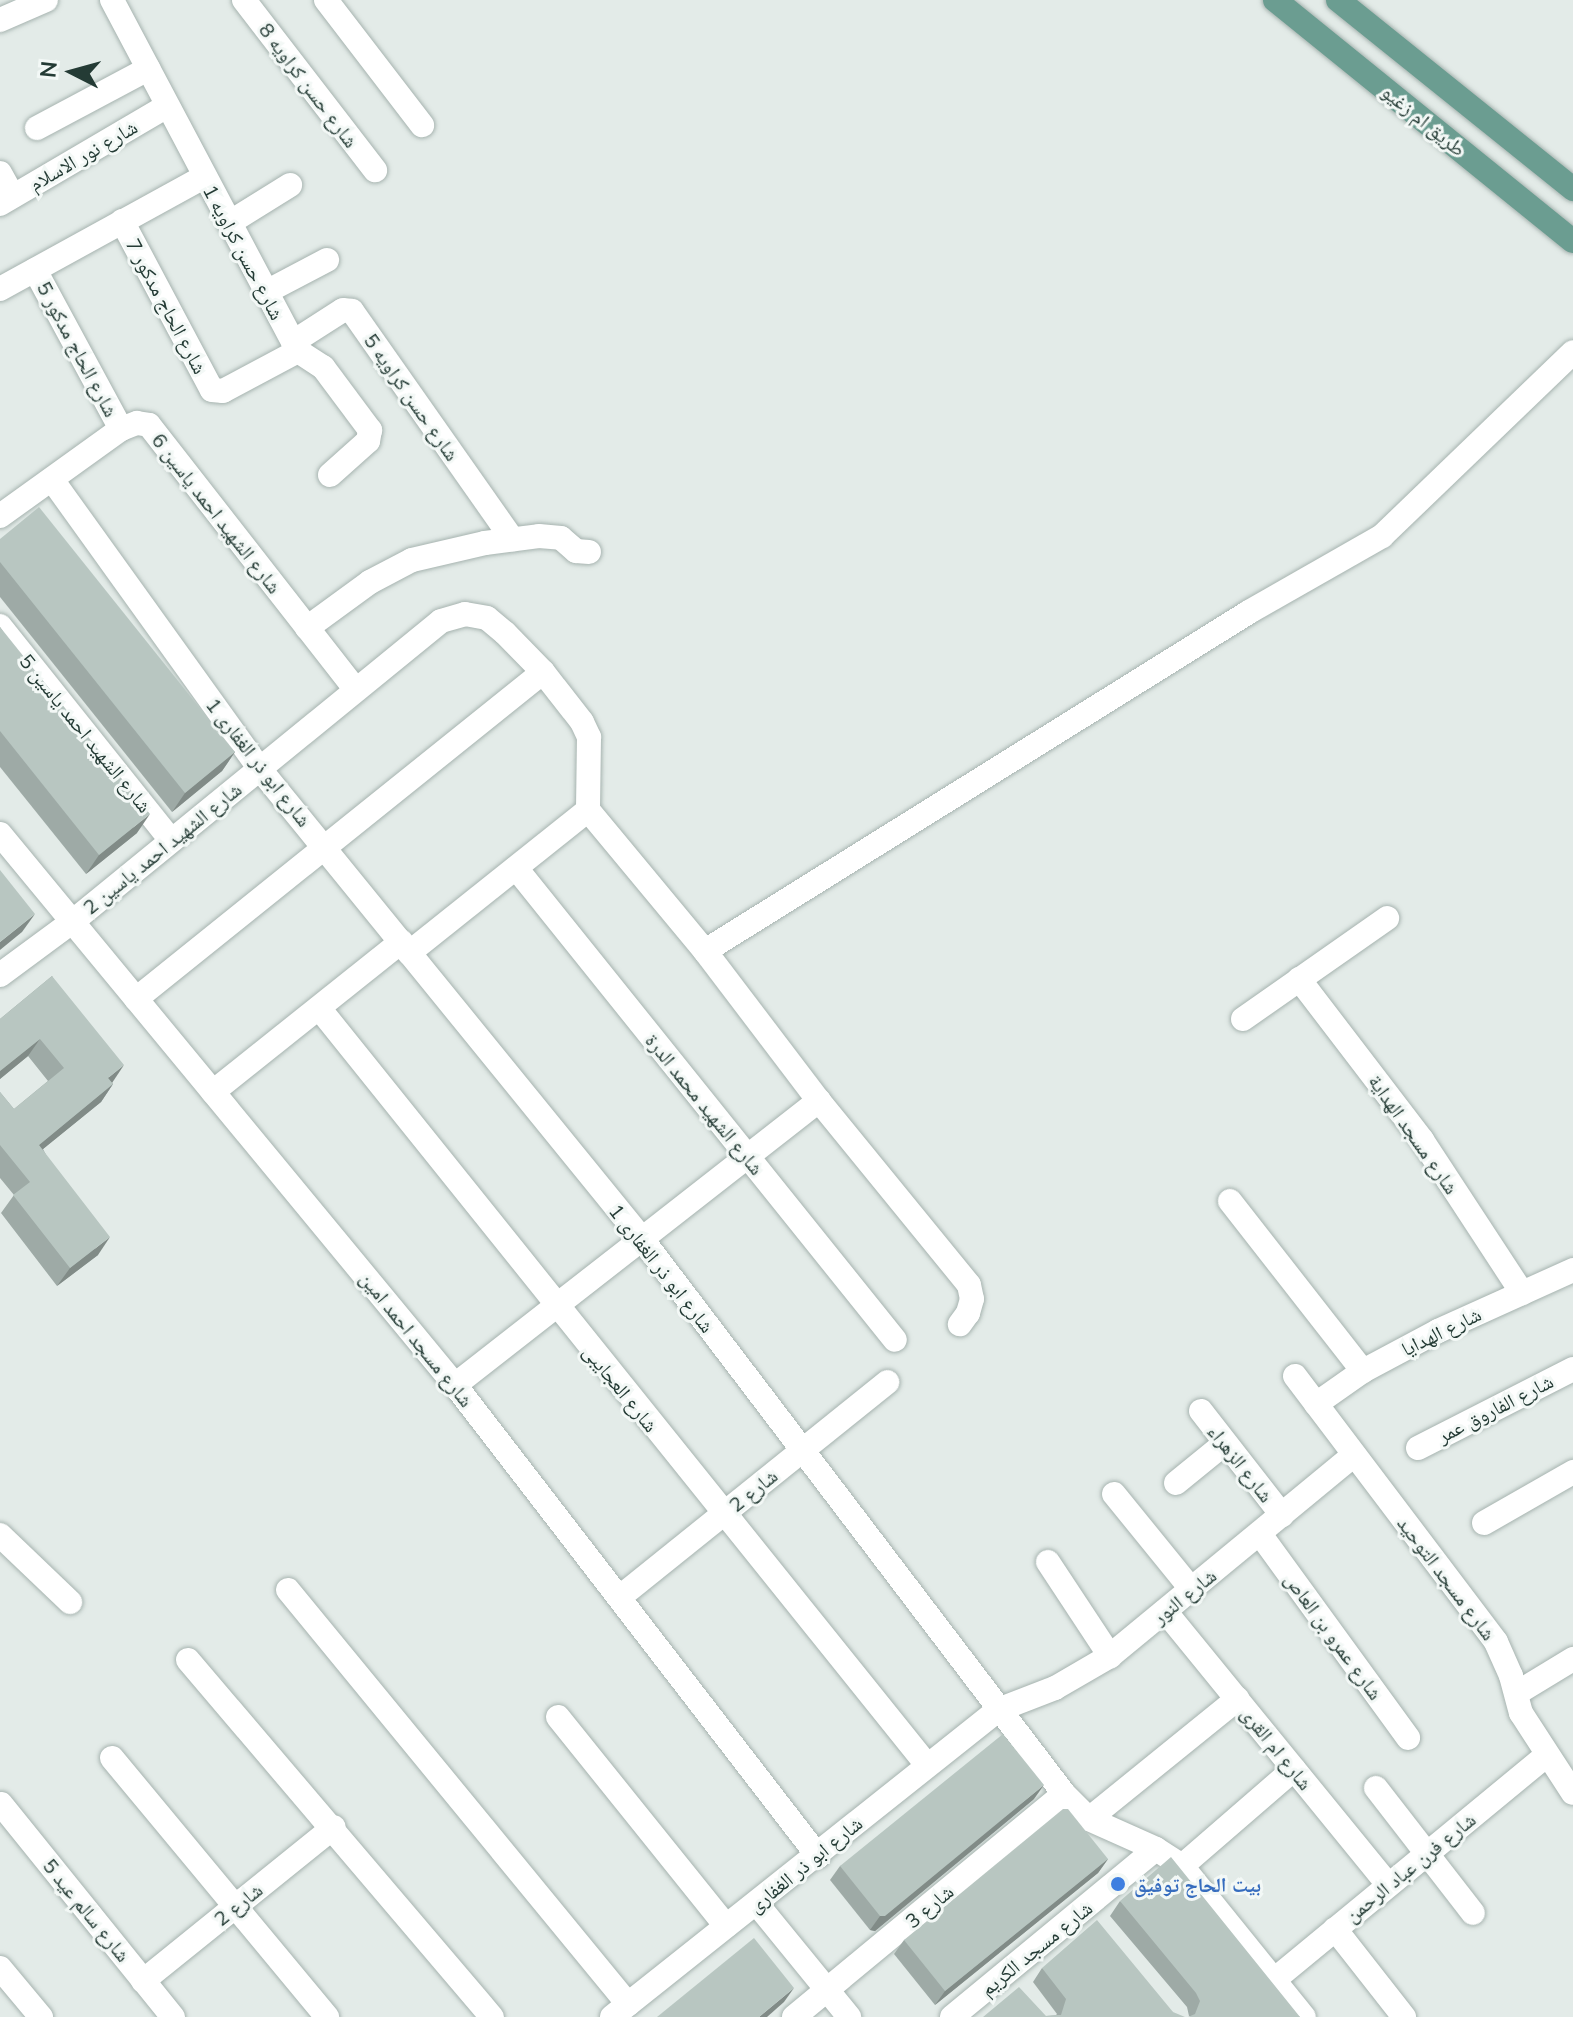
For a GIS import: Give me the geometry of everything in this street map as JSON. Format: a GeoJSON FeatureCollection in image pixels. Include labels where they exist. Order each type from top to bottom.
{"type":"FeatureCollection","features":[{"type":"Feature","properties":{"kind":"main road","name":"طريق ام زغيو"},"geometry":{"type":"LineString","coordinates":[[1275,0],[1573,241]]}},
{"type":"Feature","properties":{"kind":"main road","name":"طريق ام زغيو"},"geometry":{"type":"LineString","coordinates":[[1338,0],[1573,189]]}},
{"type":"Feature","properties":{"kind":"main road"},"geometry":{"type":"LineString","coordinates":[[1316,33],[1338,0]]}},
{"type":"Feature","properties":{"kind":"street"},"geometry":{"type":"LineString","coordinates":[[0,20],[46,0]]}},
{"type":"Feature","properties":{"kind":"street","name":"شارع حسن كراويه 1"},"geometry":{"type":"LineString","coordinates":[[112,0],[295,346],[323,367],[370,430],[368,441],[330,475]]}},
{"type":"Feature","properties":{"kind":"street","name":"شارع حسن كراويه 8"},"geometry":{"type":"LineString","coordinates":[[244,0],[375,170]]}},
{"type":"Feature","properties":{"kind":"street"},"geometry":{"type":"LineString","coordinates":[[326,0],[422,125]]}},
{"type":"Feature","properties":{"kind":"street"},"geometry":{"type":"LineString","coordinates":[[37,128],[148,69]]}},
{"type":"Feature","properties":{"kind":"street","name":"شارع نور الاسلام"},"geometry":{"type":"LineString","coordinates":[[7,200],[167,106]]}},
{"type":"Feature","properties":{"kind":"street"},"geometry":{"type":"LineString","coordinates":[[0,173],[7,200]]}},
{"type":"Feature","properties":{"kind":"street"},"geometry":{"type":"LineString","coordinates":[[0,289],[204,177]]}},
{"type":"Feature","properties":{"kind":"street"},"geometry":{"type":"LineString","coordinates":[[229,223],[290,185]]}},
{"type":"Feature","properties":{"kind":"street","name":"شارع الحاج مدكور 7"},"geometry":{"type":"LineString","coordinates":[[122,221],[212,390],[223,391],[295,346]]}},
{"type":"Feature","properties":{"kind":"street"},"geometry":{"type":"LineString","coordinates":[[266,292],[327,260]]}},
{"type":"Feature","properties":{"kind":"street","name":"شارع الحاج مدكور 5"},"geometry":{"type":"LineString","coordinates":[[35,270],[121,429]]}},
{"type":"Feature","properties":{"kind":"street","name":"شارع حسن كراويه 5"},"geometry":{"type":"LineString","coordinates":[[295,346],[343,310],[352,311],[512,539]]}},
{"type":"Feature","properties":{"kind":"street"},"geometry":{"type":"LineString","coordinates":[[705,951],[1249,612],[1382,536],[1573,352]]}},
{"type":"Feature","properties":{"kind":"street","name":"شارع الشهيد احمد ياسين 6"},"geometry":{"type":"LineString","coordinates":[[0,516],[53,481],[121,429],[137,423],[149,425],[356,690]]}},
{"type":"Feature","properties":{"kind":"street","name":"شارع ابو ذر الغفارى 1"},"geometry":{"type":"LineString","coordinates":[[53,481],[259,768],[642,1239],[1064,1794],[1089,1819],[1156,1849],[1182,1866],[1304,2017]]}},
{"type":"Feature","properties":{"kind":"street"},"geometry":{"type":"LineString","coordinates":[[307,628],[370,582],[412,560],[512,539],[561,538],[576,551],[589,552]]}},
{"type":"Feature","properties":{"kind":"street","name":"شارع الشهيد احمد ياسين 2"},"geometry":{"type":"LineString","coordinates":[[0,975],[72,922],[441,621],[465,614],[487,618],[543,672],[582,722],[589,737],[588,810]]}},
{"type":"Feature","properties":{"kind":"street","name":"شارع الشهيد احمد ياسين 5"},"geometry":{"type":"LineString","coordinates":[[0,626],[171,840]]}},
{"type":"Feature","properties":{"kind":"street"},"geometry":{"type":"LineString","coordinates":[[136,999],[327,849],[543,672]]}},
{"type":"Feature","properties":{"kind":"street"},"geometry":{"type":"LineString","coordinates":[[213,1092],[319,1008],[516,868],[588,810],[705,951],[819,1101],[969,1285],[972,1299],[968,1313],[960,1324]]}},
{"type":"Feature","properties":{"kind":"street","name":"شارع مسجد احمد امين"},"geometry":{"type":"LineString","coordinates":[[0,834],[455,1385],[818,1856]]}},
{"type":"Feature","properties":{"kind":"street","name":"شارع الشهيد محمد الدرة"},"geometry":{"type":"LineString","coordinates":[[516,868],[895,1340]]}},
{"type":"Feature","properties":{"kind":"street"},"geometry":{"type":"LineString","coordinates":[[1243,1019],[1387,918]]}},
{"type":"Feature","properties":{"kind":"street","name":"شارع مسجد الهداية"},"geometry":{"type":"LineString","coordinates":[[1299,979],[1422,1140],[1522,1293]]}},
{"type":"Feature","properties":{"kind":"street","name":"شارع العجايبى"},"geometry":{"type":"LineString","coordinates":[[319,1008],[555,1306],[927,1765]]}},
{"type":"Feature","properties":{"kind":"street"},"geometry":{"type":"LineString","coordinates":[[455,1385],[819,1101]]}},
{"type":"Feature","properties":{"kind":"street"},"geometry":{"type":"LineString","coordinates":[[1230,1201],[1363,1371]]}},
{"type":"Feature","properties":{"kind":"street","name":"شارع الهدايا"},"geometry":{"type":"LineString","coordinates":[[1316,1404],[1363,1371],[1438,1331],[1573,1270]]}},
{"type":"Feature","properties":{"kind":"street","name":"شارع الفاروق عمر"},"geometry":{"type":"LineString","coordinates":[[1418,1448],[1573,1369]]}},
{"type":"Feature","properties":{"kind":"street","name":"شارع مسجد التوحيد"},"geometry":{"type":"LineString","coordinates":[[1295,1376],[1496,1642],[1517,1693],[1521,1713],[1546,1756],[1573,1793]]}},
{"type":"Feature","properties":{"kind":"street","name":"شارع 2"},"geometry":{"type":"LineString","coordinates":[[620,1597],[887,1382]]}},
{"type":"Feature","properties":{"kind":"street","name":"شارع الزهراء"},"geometry":{"type":"LineString","coordinates":[[1201,1411],[1282,1515]]}},
{"type":"Feature","properties":{"kind":"street"},"geometry":{"type":"LineString","coordinates":[[1176,1483],[1225,1443]]}},
{"type":"Feature","properties":{"kind":"street","name":"شارع النور"},"geometry":{"type":"LineString","coordinates":[[998,1710],[1055,1688],[1110,1656],[1354,1455]]}},
{"type":"Feature","properties":{"kind":"street"},"geometry":{"type":"LineString","coordinates":[[1484,1523],[1573,1472]]}},
{"type":"Feature","properties":{"kind":"street"},"geometry":{"type":"LineString","coordinates":[[1114,1494],[1192,1590]]}},
{"type":"Feature","properties":{"kind":"street","name":"شارع عمرو بن العاص"},"geometry":{"type":"LineString","coordinates":[[1260,1534],[1408,1738]]}},
{"type":"Feature","properties":{"kind":"street"},"geometry":{"type":"LineString","coordinates":[[0,1535],[70,1602]]}},
{"type":"Feature","properties":{"kind":"street"},"geometry":{"type":"LineString","coordinates":[[1048,1562],[1110,1656]]}},
{"type":"Feature","properties":{"kind":"street"},"geometry":{"type":"LineString","coordinates":[[288,1590],[620,2010]]}},
{"type":"Feature","properties":{"kind":"street","name":"شارع ام القرى"},"geometry":{"type":"LineString","coordinates":[[1165,1611],[1388,1884]]}},
{"type":"Feature","properties":{"kind":"street"},"geometry":{"type":"LineString","coordinates":[[1517,1693],[1573,1659]]}},
{"type":"Feature","properties":{"kind":"street"},"geometry":{"type":"LineString","coordinates":[[188,1660],[334,1827],[492,2017]]}},
{"type":"Feature","properties":{"kind":"street"},"geometry":{"type":"LineString","coordinates":[[1089,1819],[1237,1699]]}},
{"type":"Feature","properties":{"kind":"street","name":"شارع ابو ذر الغفارى"},"geometry":{"type":"LineString","coordinates":[[620,2010],[818,1856],[998,1710]]}},
{"type":"Feature","properties":{"kind":"street"},"geometry":{"type":"LineString","coordinates":[[558,1717],[726,1926]]}},
{"type":"Feature","properties":{"kind":"street","name":"شارع فرن عباد الرحمن"},"geometry":{"type":"LineString","coordinates":[[1274,1980],[1546,1756]]}},
{"type":"Feature","properties":{"kind":"street"},"geometry":{"type":"LineString","coordinates":[[112,1758],[327,2017]]}},
{"type":"Feature","properties":{"kind":"street"},"geometry":{"type":"LineString","coordinates":[[1182,1866],[1294,1769]]}},
{"type":"Feature","properties":{"kind":"street"},"geometry":{"type":"LineString","coordinates":[[1376,1788],[1473,1913]]}},
{"type":"Feature","properties":{"kind":"street","name":"شارع 3"},"geometry":{"type":"LineString","coordinates":[[794,2017],[1064,1794]]}},
{"type":"Feature","properties":{"kind":"street","name":"شارع سالم عيد 5"},"geometry":{"type":"LineString","coordinates":[[1,1804],[173,2017]]}},
{"type":"Feature","properties":{"kind":"street","name":"شارع 2"},"geometry":{"type":"LineString","coordinates":[[143,1981],[334,1827]]}},
{"type":"Feature","properties":{"kind":"street","name":"شارع مسجد الكريم"},"geometry":{"type":"LineString","coordinates":[[952,2017],[1156,1849]]}},
{"type":"Feature","properties":{"kind":"street"},"geometry":{"type":"LineString","coordinates":[[757,1904],[849,2017]]}},
{"type":"Feature","properties":{"kind":"street"},"geometry":{"type":"LineString","coordinates":[[1084,1908],[1104,1933]]}},
{"type":"Feature","properties":{"kind":"street"},"geometry":{"type":"LineString","coordinates":[[1335,1929],[1404,2017]]}},
{"type":"Feature","properties":{"kind":"street"},"geometry":{"type":"LineString","coordinates":[[0,1968],[41,2017]]}},
{"type":"Feature","properties":{"kind":"street"},"geometry":{"type":"LineString","coordinates":[[1005,1973],[1024,1995]]}},
{"type":"Feature","properties":{"kind":"building"},"geometry":{"type":"Polygon","coordinates":[[[39,507],[235,752],[185,793],[0,562],[0,539],[39,507]]]}},
{"type":"Feature","properties":{"kind":"building"},"geometry":{"type":"Polygon","coordinates":[[[0,627],[150,814],[99,855],[0,731],[0,627]]]}},
{"type":"Feature","properties":{"kind":"building"},"geometry":{"type":"Polygon","coordinates":[[[0,870],[35,914],[0,942],[0,870]]]}},
{"type":"Feature","properties":{"kind":"building"},"geometry":{"type":"Polygon","coordinates":[[[52,976],[124,1065],[108,1078],[113,1084],[39,1145],[110,1237],[70,1268],[13,1195],[30,1182],[0,1145],[0,1092],[14,1109],[64,1068],[40,1039],[0,1071],[0,1019],[52,976]]]}},
{"type":"Feature","properties":{"kind":"building"},"geometry":{"type":"Polygon","coordinates":[[[1003,1734],[1044,1785],[885,1916],[880,1916],[840,1866],[1003,1734]]]}},
{"type":"Feature","properties":{"kind":"building"},"geometry":{"type":"Polygon","coordinates":[[[1063,1809],[1068,1809],[1108,1859],[945,1991],[904,1940],[1063,1809]]]}},
{"type":"Feature","properties":{"kind":"building"},"geometry":{"type":"Polygon","coordinates":[[[1171,1857],[1300,2017],[1188,2017],[1195,2014],[1200,2001],[1196,1993],[1120,1901],[1171,1857]]]}},
{"type":"Feature","properties":{"kind":"building"},"geometry":{"type":"Polygon","coordinates":[[[1097,1920],[1173,2012],[1185,2017],[983,2017],[1019,1987],[1046,2016],[1061,2015],[1066,1999],[1042,1968],[1097,1920]]]}},
{"type":"Feature","properties":{"kind":"building"},"geometry":{"type":"Polygon","coordinates":[[[754,1938],[794,1988],[759,2017],[657,2017],[754,1938]]]}},
{"type":"Feature","properties":{"kind":"place","name":"بيت الحاج توفيق"},"geometry":{"type":"Point","coordinates":[1118,1884]}}]}
